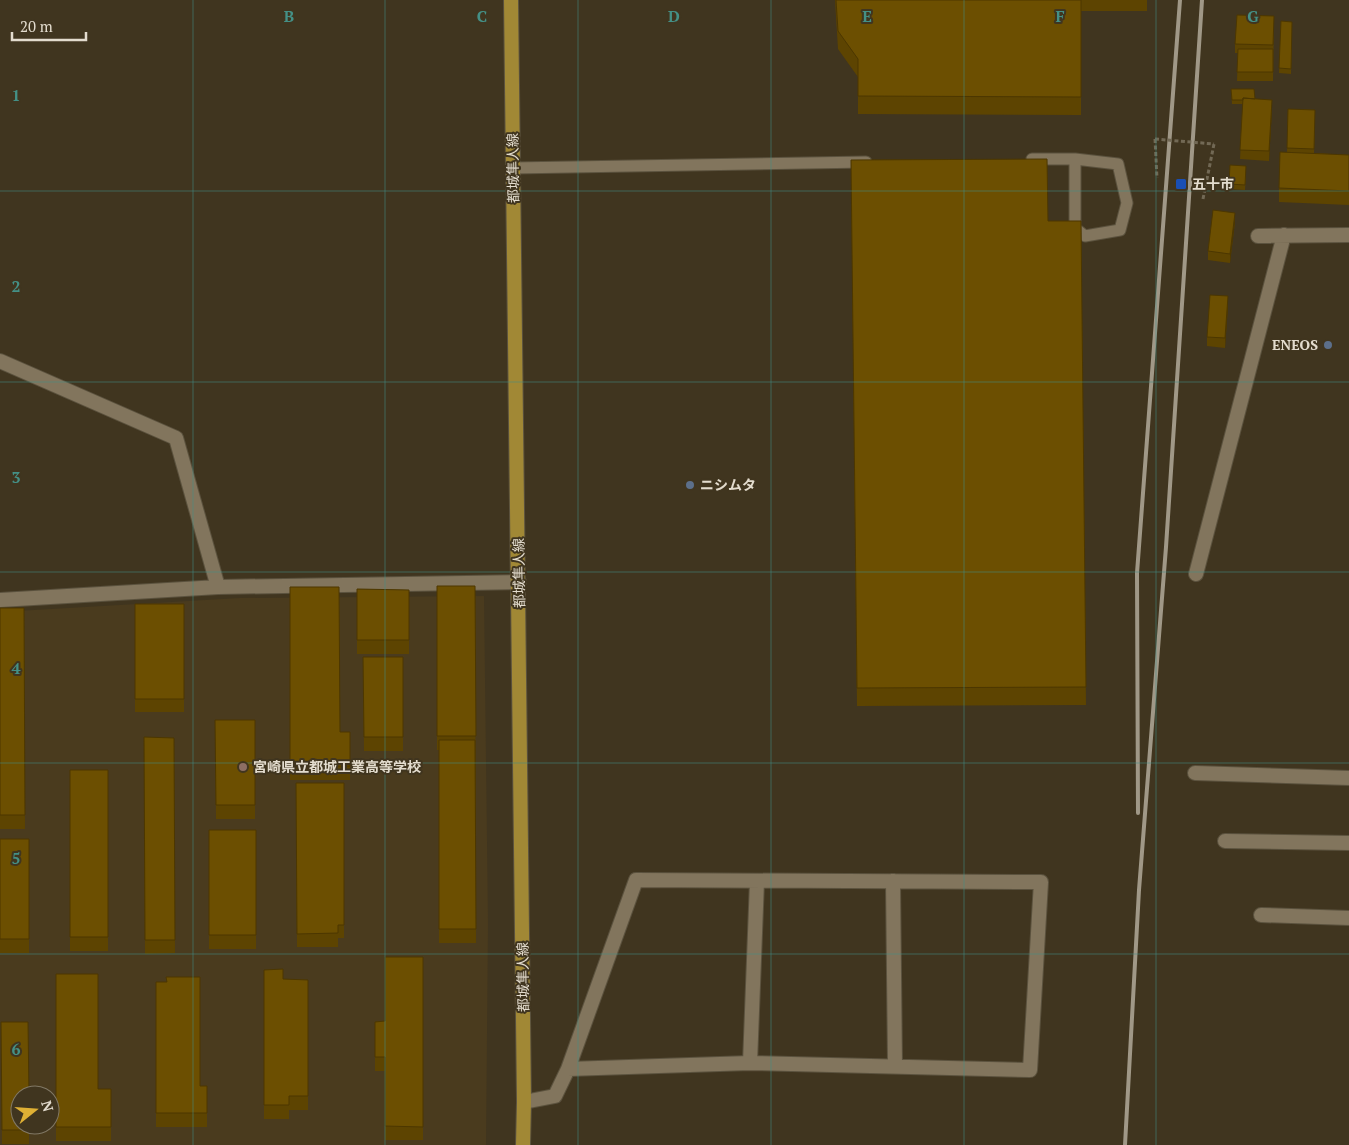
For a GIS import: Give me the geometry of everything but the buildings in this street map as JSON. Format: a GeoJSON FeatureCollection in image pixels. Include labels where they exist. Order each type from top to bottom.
{"type":"FeatureCollection","features":[{"type":"Feature","properties":{"kind":"main road","name":"都城隼人線"},"geometry":{"type":"LineString","coordinates":[[511,0],[519,582],[523,1145]]}},
{"type":"Feature","properties":{"kind":"street"},"geometry":{"type":"LineString","coordinates":[[1196,574],[1284,235]]}},
{"type":"Feature","properties":{"kind":"street"},"geometry":{"type":"LineString","coordinates":[[1258,236],[1349,235]]}},
{"type":"Feature","properties":{"kind":"street"},"geometry":{"type":"LineString","coordinates":[[0,361],[176,438],[218,587]]}},
{"type":"Feature","properties":{"kind":"street"},"geometry":{"type":"LineString","coordinates":[[0,600],[218,587],[519,582]]}},
{"type":"Feature","properties":{"kind":"street"},"geometry":{"type":"LineString","coordinates":[[1195,773],[1349,778]]}},
{"type":"Feature","properties":{"kind":"street"},"geometry":{"type":"LineString","coordinates":[[1225,841],[1349,843]]}},
{"type":"Feature","properties":{"kind":"street"},"geometry":{"type":"LineString","coordinates":[[524,1102],[555,1096],[568,1069],[636,880],[1041,882],[1030,1070],[750,1063],[568,1069]]}},
{"type":"Feature","properties":{"kind":"street"},"geometry":{"type":"LineString","coordinates":[[750,1063],[757,881]]}},
{"type":"Feature","properties":{"kind":"street"},"geometry":{"type":"LineString","coordinates":[[893,882],[894,1066]]}},
{"type":"Feature","properties":{"kind":"street"},"geometry":{"type":"LineString","coordinates":[[1260,915],[1349,918]]}},
{"type":"Feature","properties":{"kind":"lane"},"geometry":{"type":"LineString","coordinates":[[1016,160],[1075,159],[1118,164],[1127,203],[1120,230],[1085,236],[1075,228],[1075,159]]}},
{"type":"Feature","properties":{"kind":"lane"},"geometry":{"type":"LineString","coordinates":[[513,168],[878,162]]}},
{"type":"Feature","properties":{"kind":"path"},"geometry":{"type":"LineString","coordinates":[[1158,178],[1155,139],[1214,144],[1203,199]]}},
{"type":"Feature","properties":{"kind":"shaded area","name":"宮崎県立都城工業高等学校"},"geometry":{"type":"Polygon","coordinates":[[[484,596],[488,923],[486,1145],[0,1145],[0,612],[240,598],[484,596]]]}},
{"type":"Feature","properties":{"kind":"railway"},"geometry":{"type":"LineString","coordinates":[[1138,813],[1137,573],[1180,0]]}},
{"type":"Feature","properties":{"kind":"railway"},"geometry":{"type":"LineString","coordinates":[[1125,1145],[1139,890],[1166,547],[1202,0]]}},
{"type":"Feature","properties":{"kind":"place","name":"五十市"},"geometry":{"type":"Point","coordinates":[1181,184]}},
{"type":"Feature","properties":{"kind":"place","name":"ENEOS"},"geometry":{"type":"Point","coordinates":[1328,345]}},
{"type":"Feature","properties":{"kind":"place","name":"ニシムタ"},"geometry":{"type":"Point","coordinates":[690,485]}},
{"type":"Feature","properties":{"kind":"place","name":"宮崎県立都城工業高等学校"},"geometry":{"type":"Point","coordinates":[243,767]}}]}
